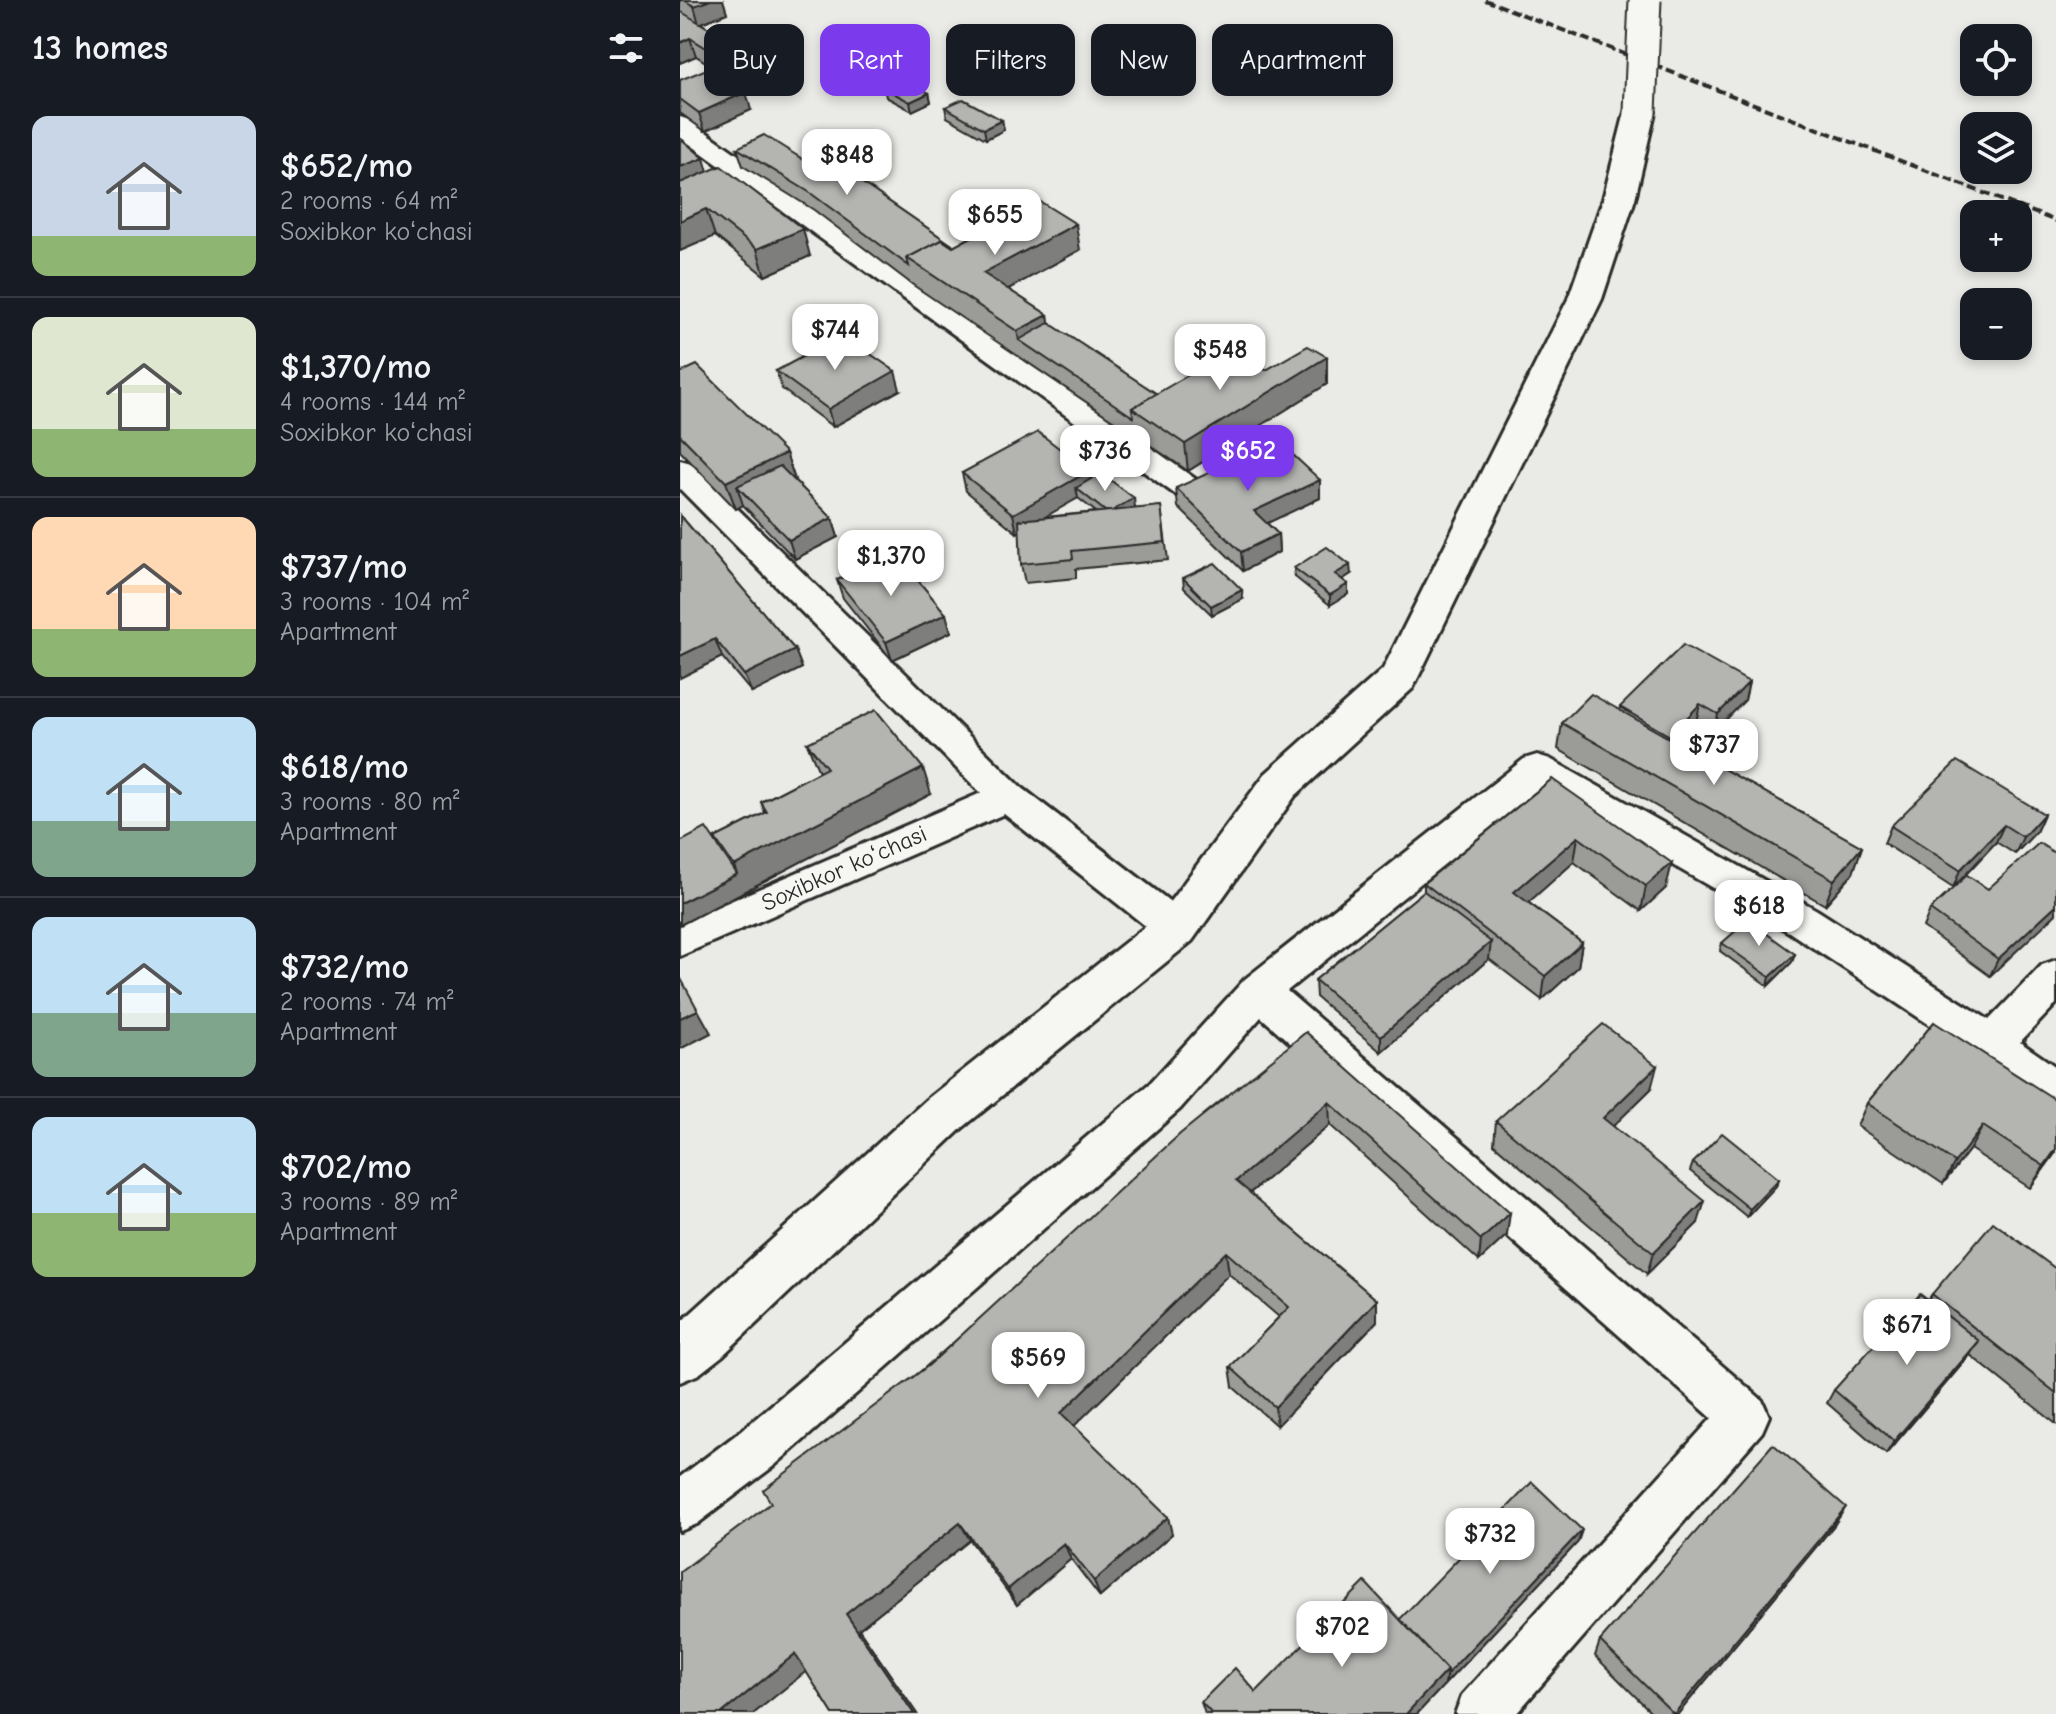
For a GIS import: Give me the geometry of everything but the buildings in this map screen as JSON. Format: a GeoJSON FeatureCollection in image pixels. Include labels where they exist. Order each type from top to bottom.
{"type":"FeatureCollection","features":[{"type":"Feature","properties":{"kind":"main road"},"geometry":{"type":"LineString","coordinates":[[680,1356],[944,1114],[1176,928],[1280,785],[1399,678],[1585,299],[1619,199],[1640,112],[1645,0]]}},
{"type":"Feature","properties":{"kind":"street"},"geometry":{"type":"LineString","coordinates":[[680,125],[1190,490]]}},
{"type":"Feature","properties":{"kind":"street"},"geometry":{"type":"LineString","coordinates":[[724,187],[754,177]]}},
{"type":"Feature","properties":{"kind":"street"},"geometry":{"type":"LineString","coordinates":[[680,470],[1008,797],[1176,928]]}},
{"type":"Feature","properties":{"kind":"street"},"geometry":{"type":"LineString","coordinates":[[680,1507],[758,1448],[1165,1096],[1259,991],[1537,769],[1803,921],[1992,1044],[2056,1091]]}},
{"type":"Feature","properties":{"kind":"street","name":"Soxibkor koʻchasi"},"geometry":{"type":"LineString","coordinates":[[680,940],[1008,797]]}},
{"type":"Feature","properties":{"kind":"street"},"geometry":{"type":"LineString","coordinates":[[1992,1044],[2056,977]]}},
{"type":"Feature","properties":{"kind":"street"},"geometry":{"type":"LineString","coordinates":[[1259,991],[1745,1416],[1481,1714]]}},
{"type":"Feature","properties":{"kind":"railway"},"geometry":{"type":"LineString","coordinates":[[1485,0],[2056,221]]}}]}
